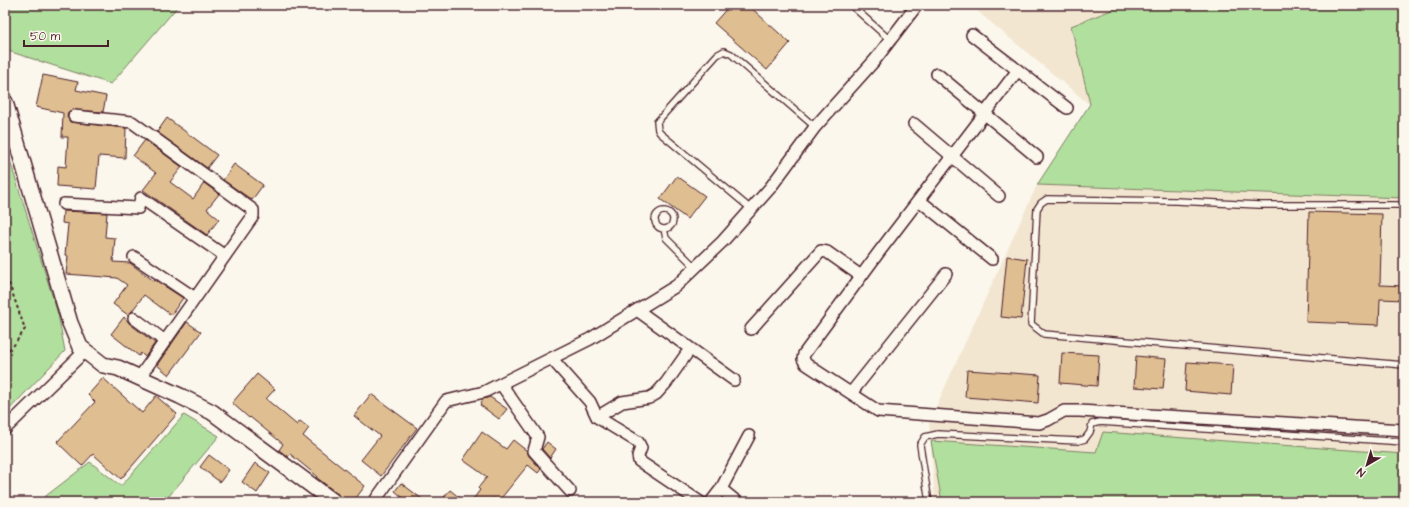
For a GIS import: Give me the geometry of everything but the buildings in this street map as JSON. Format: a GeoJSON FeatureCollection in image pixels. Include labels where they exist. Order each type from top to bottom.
{"type":"FeatureCollection","features":[{"type":"Feature","properties":{"kind":"street"},"geometry":{"type":"LineString","coordinates":[[374,502],[446,401],[484,392],[501,384],[590,339],[676,286],[723,240],[770,188],[815,127],[876,60],[917,5]]}},
{"type":"Feature","properties":{"kind":"street"},"geometry":{"type":"LineString","coordinates":[[972,35],[1067,108]]}},
{"type":"Feature","properties":{"kind":"street"},"geometry":{"type":"LineString","coordinates":[[1018,70],[861,276],[804,354],[803,359],[806,364],[878,411],[1039,423],[1064,411],[1079,411],[1404,430]]}},
{"type":"Feature","properties":{"kind":"street"},"geometry":{"type":"LineString","coordinates":[[937,74],[1037,157]]}},
{"type":"Feature","properties":{"kind":"street"},"geometry":{"type":"LineString","coordinates":[[5,102],[70,323],[80,347],[103,365],[118,368],[212,412],[334,502]]}},
{"type":"Feature","properties":{"kind":"street"},"geometry":{"type":"LineString","coordinates":[[74,116],[132,122],[253,210],[253,216],[139,378]]}},
{"type":"Feature","properties":{"kind":"street"},"geometry":{"type":"LineString","coordinates":[[914,124],[999,196]]}},
{"type":"Feature","properties":{"kind":"street"},"geometry":{"type":"LineString","coordinates":[[64,204],[138,208],[141,198],[225,256]]}},
{"type":"Feature","properties":{"kind":"street"},"geometry":{"type":"LineString","coordinates":[[919,200],[992,259]]}},
{"type":"Feature","properties":{"kind":"street"},"geometry":{"type":"LineString","coordinates":[[751,329],[821,251],[827,252],[861,276]]}},
{"type":"Feature","properties":{"kind":"street"},"geometry":{"type":"LineString","coordinates":[[134,257],[195,298]]}},
{"type":"Feature","properties":{"kind":"street"},"geometry":{"type":"LineString","coordinates":[[851,393],[946,274]]}},
{"type":"Feature","properties":{"kind":"street"},"geometry":{"type":"LineString","coordinates":[[637,310],[734,380]]}},
{"type":"Feature","properties":{"kind":"street"},"geometry":{"type":"LineString","coordinates":[[134,318],[165,341]]}},
{"type":"Feature","properties":{"kind":"street"},"geometry":{"type":"LineString","coordinates":[[597,417],[622,402],[649,398],[656,394],[666,383],[690,349]]}},
{"type":"Feature","properties":{"kind":"street"},"geometry":{"type":"LineString","coordinates":[[5,429],[85,351]]}},
{"type":"Feature","properties":{"kind":"street"},"geometry":{"type":"LineString","coordinates":[[552,358],[590,402],[597,417],[638,442],[641,448],[638,456],[640,461],[700,502]]}},
{"type":"Feature","properties":{"kind":"street"},"geometry":{"type":"LineString","coordinates":[[501,384],[538,437],[534,451],[570,491]]}},
{"type":"Feature","properties":{"kind":"street"},"geometry":{"type":"LineString","coordinates":[[711,502],[721,489],[749,436]]}},
{"type":"Feature","properties":{"kind":"street"},"geometry":{"type":"LineString","coordinates":[[721,489],[737,502]]}},
{"type":"Feature","properties":{"kind":"lane"},"geometry":{"type":"LineString","coordinates":[[852,6],[890,40]]}},
{"type":"Feature","properties":{"kind":"lane"},"geometry":{"type":"LineString","coordinates":[[751,209],[660,133],[657,122],[717,55],[724,51],[731,54],[815,127]]}},
{"type":"Feature","properties":{"kind":"lane"},"geometry":{"type":"LineString","coordinates":[[1404,205],[1259,205],[1170,200],[1047,199],[1041,203],[1037,209],[1031,324],[1044,334],[1404,365]]}},
{"type":"Feature","properties":{"kind":"lane"},"geometry":{"type":"LineString","coordinates":[[664,229],[666,238],[695,267]]}},
{"type":"Feature","properties":{"kind":"lane"},"geometry":{"type":"LineString","coordinates":[[929,502],[920,445],[925,437],[938,434],[1078,441],[1086,440],[1092,424],[1100,422],[1404,442]]}},
{"type":"Feature","properties":{"kind":"path"},"geometry":{"type":"LineString","coordinates":[[5,272],[25,329],[14,345],[5,353]]}},
{"type":"Feature","properties":{"kind":"shaded area"},"geometry":{"type":"Polygon","coordinates":[[[970,5],[1404,5],[1404,502],[935,502],[929,422],[1037,185],[1090,105],[970,5]]]}},
{"type":"Feature","properties":{"kind":"green space"},"geometry":{"type":"Polygon","coordinates":[[[5,5],[179,5],[111,84],[5,50],[5,5]]]}},
{"type":"Feature","properties":{"kind":"green space"},"geometry":{"type":"Polygon","coordinates":[[[1124,5],[1404,5],[1404,198],[1037,185],[1090,104],[1071,26],[1124,5]]]}},
{"type":"Feature","properties":{"kind":"green space"},"geometry":{"type":"Polygon","coordinates":[[[5,145],[58,314],[65,351],[5,414],[5,145]]]}},
{"type":"Feature","properties":{"kind":"green space"},"geometry":{"type":"Polygon","coordinates":[[[184,415],[219,436],[164,502],[38,502],[90,462],[121,486],[184,415]]]}},
{"type":"Feature","properties":{"kind":"green space"},"geometry":{"type":"Polygon","coordinates":[[[1103,432],[1404,454],[1404,502],[942,502],[931,441],[1096,452],[1103,432]]]}}]}
